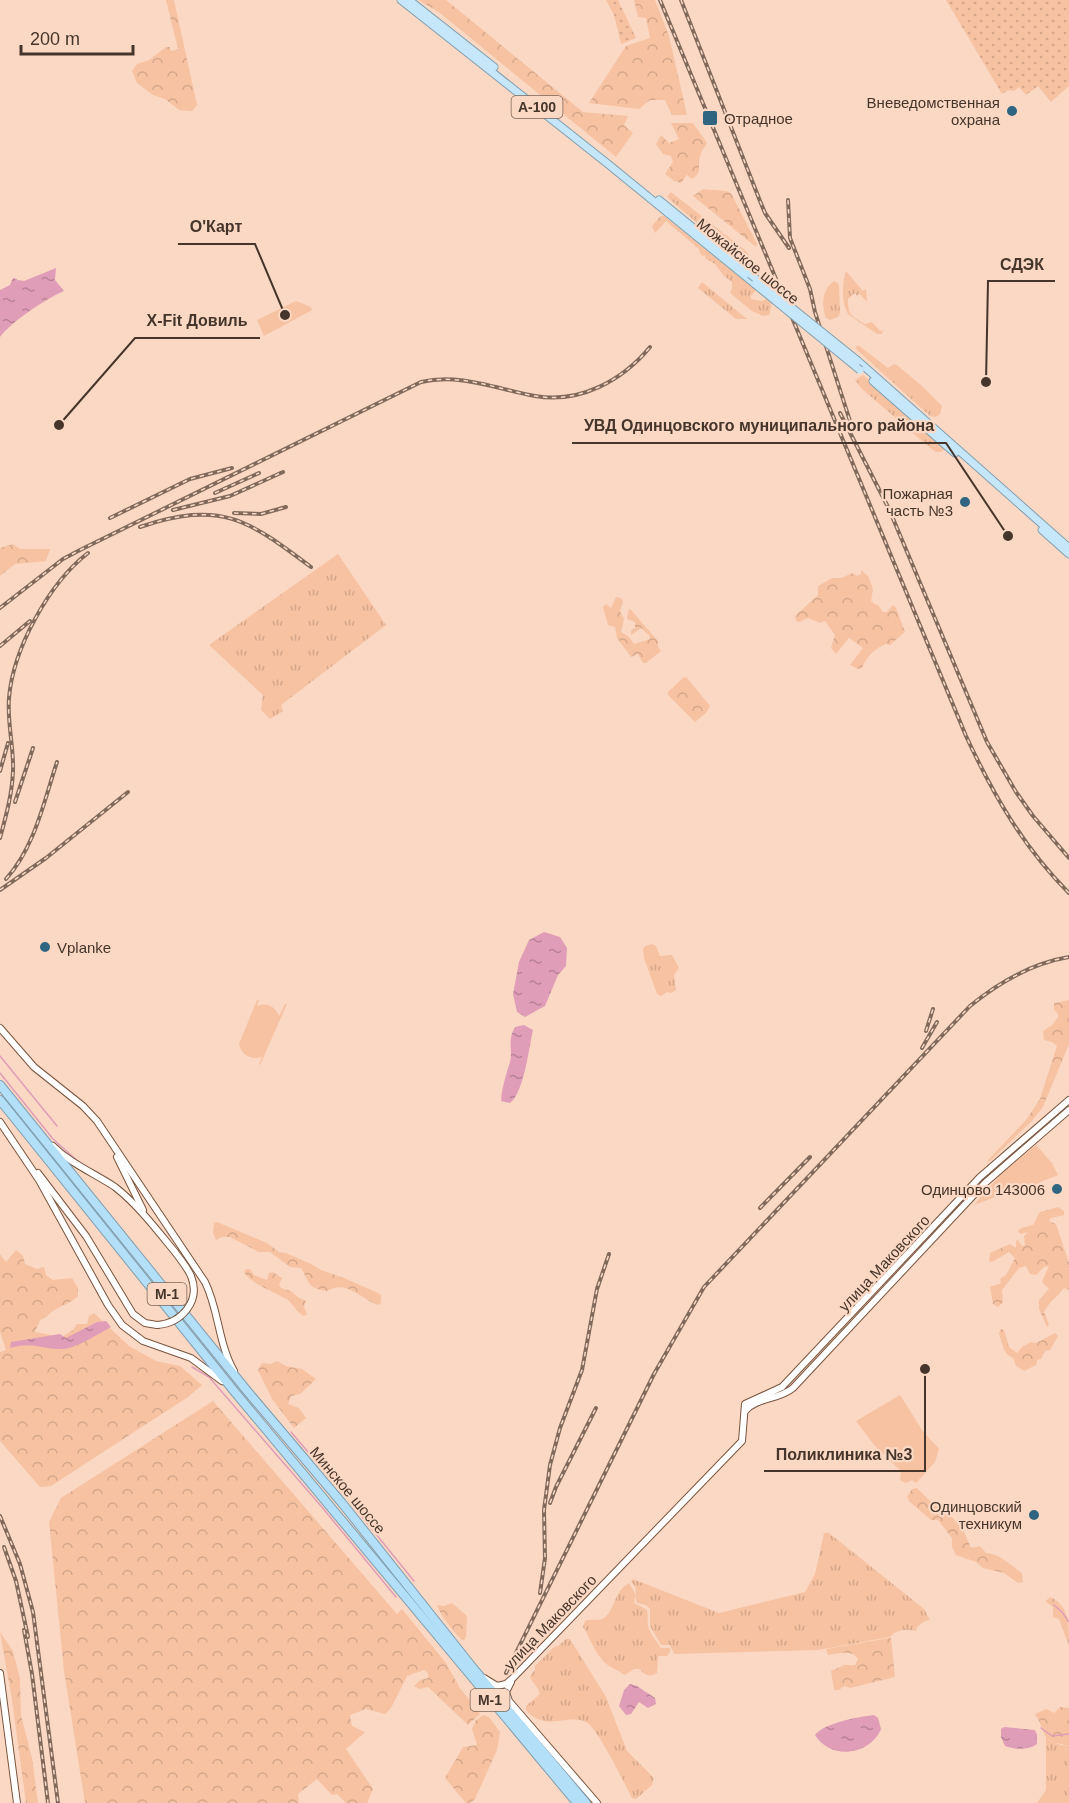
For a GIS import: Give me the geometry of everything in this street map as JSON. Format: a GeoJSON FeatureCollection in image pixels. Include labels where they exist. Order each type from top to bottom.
{"type":"FeatureCollection","features":[{"type":"Feature","properties":{"kind":"highway","name":"М-1"},"geometry":{"type":"LineString","coordinates":[[0,1085],[33,1127]]}},
{"type":"Feature","properties":{"kind":"highway","name":"Минское шоссе"},"geometry":{"type":"LineString","coordinates":[[0,1100],[234,1391],[577,1803]]}},
{"type":"Feature","properties":{"kind":"highway","name":"Минское шоссе"},"geometry":{"type":"LineString","coordinates":[[33,1127],[248,1392],[342,1503],[474,1670],[586,1803]]}},
{"type":"Feature","properties":{"kind":"main road","name":"Можайское шоссе"},"geometry":{"type":"LineString","coordinates":[[401,0],[617,171],[860,370],[1069,554]]}},
{"type":"Feature","properties":{"kind":"main road","name":"Можайское шоссе"},"geometry":{"type":"LineString","coordinates":[[409,0],[858,361],[1069,548]]}},
{"type":"Feature","properties":{"kind":"main road"},"geometry":{"type":"LineString","coordinates":[[0,1028],[34,1067],[83,1106],[105,1132],[204,1282],[212,1300],[222,1345],[232,1367],[248,1392]]}},
{"type":"Feature","properties":{"kind":"main road","name":"улица Маковского"},"geometry":{"type":"LineString","coordinates":[[474,1670],[497,1686],[506,1684],[513,1678],[742,1441],[744,1404],[782,1387],[994,1164],[1069,1100]]}},
{"type":"Feature","properties":{"kind":"main road","name":"улица Маковского"},"geometry":{"type":"LineString","coordinates":[[745,1412],[754,1404],[786,1394],[793,1388],[985,1183],[1069,1110]]}},
{"type":"Feature","properties":{"kind":"main road"},"geometry":{"type":"LineString","coordinates":[[0,1121],[55,1208],[108,1305],[122,1325],[143,1341],[191,1358],[211,1371],[234,1391]]}},
{"type":"Feature","properties":{"kind":"main road"},"geometry":{"type":"LineString","coordinates":[[33,1127],[62,1155],[116,1188],[149,1220]]}},
{"type":"Feature","properties":{"kind":"main road"},"geometry":{"type":"LineString","coordinates":[[24,1158],[86,1236],[133,1314],[145,1323],[157,1325],[171,1323],[183,1316],[193,1298],[192,1277],[138,1203],[105,1132]]}},
{"type":"Feature","properties":{"kind":"main road"},"geometry":{"type":"LineString","coordinates":[[0,1673],[17,1803]]}},
{"type":"Feature","properties":{"kind":"main road"},"geometry":{"type":"LineString","coordinates":[[513,1678],[506,1692],[509,1701],[597,1803]]}},
{"type":"Feature","properties":{"kind":"green space"},"geometry":{"type":"Polygon","coordinates":[[[166,0],[174,0],[197,105],[192,111],[179,110],[165,99],[153,95],[137,83],[132,71],[137,64],[149,60],[166,47],[170,47],[171,51],[178,49],[166,0]]]}},
{"type":"Feature","properties":{"kind":"green space"},"geometry":{"type":"Polygon","coordinates":[[[419,0],[446,0],[583,112],[628,116],[624,125],[633,133],[616,157],[440,13],[419,0]]]}},
{"type":"Feature","properties":{"kind":"green space"},"geometry":{"type":"Polygon","coordinates":[[[606,0],[618,0],[636,38],[621,44],[614,15],[606,0]]]}},
{"type":"Feature","properties":{"kind":"green space"},"geometry":{"type":"Polygon","coordinates":[[[634,0],[655,0],[669,36],[687,115],[672,115],[665,100],[650,100],[639,109],[589,103],[626,46],[650,38],[646,18],[638,17],[634,0]]]}},
{"type":"Feature","properties":{"kind":"green space"},"geometry":{"type":"Polygon","coordinates":[[[946,0],[1069,0],[1069,86],[1051,102],[1038,86],[1026,95],[1019,87],[1002,94],[946,0]]]}},
{"type":"Feature","properties":{"kind":"green space"},"geometry":{"type":"Polygon","coordinates":[[[671,123],[693,123],[707,143],[700,155],[697,174],[692,179],[687,175],[681,183],[665,174],[673,162],[671,156],[663,154],[656,144],[661,135],[669,143],[679,139],[671,123]]]}},
{"type":"Feature","properties":{"kind":"green space"},"geometry":{"type":"Polygon","coordinates":[[[703,189],[731,193],[757,244],[756,247],[693,196],[703,189]]]}},
{"type":"Feature","properties":{"kind":"green space"},"geometry":{"type":"Polygon","coordinates":[[[671,192],[746,251],[750,257],[745,264],[667,197],[671,192]]]}},
{"type":"Feature","properties":{"kind":"green space"},"geometry":{"type":"Polygon","coordinates":[[[661,216],[664,216],[756,290],[751,299],[762,301],[767,299],[772,303],[769,315],[763,316],[752,311],[730,293],[732,282],[715,264],[705,258],[705,255],[702,256],[699,249],[666,221],[655,233],[652,226],[661,216]]]}},
{"type":"Feature","properties":{"kind":"green space"},"geometry":{"type":"Polygon","coordinates":[[[846,271],[863,291],[866,289],[867,302],[860,294],[857,296],[855,293],[848,299],[851,314],[865,324],[872,322],[880,331],[883,330],[882,334],[877,334],[849,315],[846,311],[843,294],[846,271]]]}},
{"type":"Feature","properties":{"kind":"green space"},"geometry":{"type":"Polygon","coordinates":[[[834,281],[839,286],[840,313],[838,317],[830,320],[826,318],[823,303],[827,289],[834,281]]]}},
{"type":"Feature","properties":{"kind":"green space"},"geometry":{"type":"Polygon","coordinates":[[[702,282],[747,319],[736,319],[698,288],[702,282]]]}},
{"type":"Feature","properties":{"kind":"green space"},"geometry":{"type":"Polygon","coordinates":[[[296,301],[311,307],[312,310],[264,336],[257,320],[296,301]]]}},
{"type":"Feature","properties":{"kind":"green space"},"geometry":{"type":"Polygon","coordinates":[[[858,345],[888,368],[894,364],[897,365],[922,386],[942,406],[940,414],[936,417],[930,416],[855,348],[858,345]]]}},
{"type":"Feature","properties":{"kind":"green space"},"geometry":{"type":"Polygon","coordinates":[[[863,375],[940,443],[944,450],[936,452],[929,447],[861,388],[855,380],[863,375]]]}},
{"type":"Feature","properties":{"kind":"green space"},"geometry":{"type":"Polygon","coordinates":[[[13,544],[20,549],[50,549],[46,561],[15,564],[0,576],[0,548],[13,544]]]}},
{"type":"Feature","properties":{"kind":"green space"},"geometry":{"type":"Polygon","coordinates":[[[338,554],[386,625],[281,705],[283,711],[270,719],[261,710],[263,695],[209,645],[338,554]]]}},
{"type":"Feature","properties":{"kind":"green space"},"geometry":{"type":"Polygon","coordinates":[[[861,570],[868,576],[873,589],[871,601],[883,612],[887,612],[893,605],[905,632],[890,645],[886,644],[875,650],[862,668],[858,669],[850,665],[863,648],[849,638],[836,654],[831,648],[835,635],[825,621],[820,623],[808,618],[800,622],[796,621],[795,616],[818,595],[818,586],[832,578],[841,578],[853,573],[857,576],[861,574],[861,570]]]}},
{"type":"Feature","properties":{"kind":"green space"},"geometry":{"type":"Polygon","coordinates":[[[616,597],[621,598],[623,602],[620,611],[624,619],[621,632],[634,644],[650,639],[641,628],[631,635],[635,622],[627,619],[629,609],[658,641],[661,651],[646,663],[643,663],[638,654],[631,657],[617,638],[615,627],[608,625],[603,607],[606,604],[611,608],[616,597]]]}},
{"type":"Feature","properties":{"kind":"green space"},"geometry":{"type":"Polygon","coordinates":[[[684,677],[710,706],[707,712],[695,722],[668,695],[668,692],[684,677]]]}},
{"type":"Feature","properties":{"kind":"green space"},"geometry":{"type":"Polygon","coordinates":[[[652,944],[656,946],[660,956],[672,955],[679,968],[674,975],[676,990],[661,996],[657,994],[644,958],[645,946],[652,944]]]}},
{"type":"Feature","properties":{"kind":"green space"},"geometry":{"type":"Polygon","coordinates":[[[257,1000],[259,1000],[257,1006],[264,1004],[270,1006],[279,1016],[287,1004],[260,1065],[262,1057],[247,1056],[242,1052],[239,1044],[257,1000]]]}},
{"type":"Feature","properties":{"kind":"green space"},"geometry":{"type":"Polygon","coordinates":[[[1069,1000],[1069,1044],[1043,1107],[1031,1122],[990,1161],[987,1161],[1026,1120],[1040,1099],[1057,1046],[1044,1040],[1043,1031],[1059,1016],[1054,1009],[1054,1003],[1069,1000]]]}},
{"type":"Feature","properties":{"kind":"green space"},"geometry":{"type":"Polygon","coordinates":[[[1069,1104],[973,1190],[784,1391],[971,1189],[1069,1104]]]}},
{"type":"Feature","properties":{"kind":"green space"},"geometry":{"type":"Polygon","coordinates":[[[1036,1145],[1052,1163],[1058,1175],[1038,1183],[1031,1191],[1025,1186],[974,1205],[1002,1173],[1036,1145]]]}},
{"type":"Feature","properties":{"kind":"green space"},"geometry":{"type":"Polygon","coordinates":[[[1058,1207],[1064,1211],[1064,1215],[1051,1218],[1049,1221],[1056,1224],[1069,1263],[1069,1290],[1064,1288],[1044,1312],[1049,1325],[1047,1327],[1039,1309],[1039,1300],[1049,1289],[1042,1282],[1049,1266],[1044,1267],[1036,1275],[1030,1274],[1026,1266],[1019,1268],[1002,1290],[1003,1302],[998,1307],[993,1304],[990,1287],[1001,1283],[1000,1279],[1006,1275],[1015,1258],[1009,1252],[992,1262],[989,1261],[990,1253],[1010,1244],[1016,1248],[1018,1240],[1022,1246],[1025,1245],[1024,1236],[1028,1232],[1020,1234],[1018,1231],[1033,1225],[1040,1212],[1058,1207]]]}},
{"type":"Feature","properties":{"kind":"green space"},"geometry":{"type":"Polygon","coordinates":[[[217,1222],[267,1243],[279,1252],[378,1293],[381,1295],[381,1303],[378,1305],[341,1287],[327,1291],[316,1288],[310,1284],[301,1268],[290,1267],[270,1252],[259,1252],[230,1237],[216,1240],[213,1233],[214,1223],[217,1222]]]}},
{"type":"Feature","properties":{"kind":"green space"},"geometry":{"type":"Polygon","coordinates":[[[16,1250],[23,1256],[25,1264],[37,1269],[44,1267],[46,1275],[53,1280],[72,1278],[78,1288],[78,1296],[40,1320],[35,1332],[62,1337],[73,1330],[77,1324],[87,1324],[89,1316],[94,1313],[129,1346],[156,1361],[180,1366],[202,1385],[188,1397],[51,1486],[40,1487],[0,1441],[0,1352],[6,1350],[0,1332],[0,1254],[6,1262],[16,1250]]]}},
{"type":"Feature","properties":{"kind":"green space"},"geometry":{"type":"Polygon","coordinates":[[[250,1269],[254,1275],[267,1280],[269,1273],[273,1272],[282,1278],[279,1285],[281,1288],[291,1291],[306,1301],[304,1307],[307,1314],[302,1315],[288,1300],[252,1280],[244,1272],[250,1269]]]}},
{"type":"Feature","properties":{"kind":"green space"},"geometry":{"type":"Polygon","coordinates":[[[1001,1329],[1004,1330],[1009,1347],[1017,1353],[1031,1342],[1036,1343],[1055,1333],[1058,1336],[1050,1350],[1045,1351],[1041,1359],[1037,1360],[1036,1365],[1024,1371],[1016,1366],[1013,1358],[1005,1351],[999,1333],[1001,1329]]]}},
{"type":"Feature","properties":{"kind":"green space"},"geometry":{"type":"Polygon","coordinates":[[[277,1361],[286,1366],[302,1369],[316,1379],[300,1394],[291,1396],[288,1404],[299,1408],[306,1418],[294,1428],[272,1399],[258,1370],[262,1363],[271,1364],[277,1361]]]}},
{"type":"Feature","properties":{"kind":"green space"},"geometry":{"type":"Polygon","coordinates":[[[900,1395],[922,1430],[939,1449],[935,1462],[916,1483],[912,1480],[906,1483],[900,1480],[901,1471],[875,1446],[856,1421],[900,1395]]]}},
{"type":"Feature","properties":{"kind":"green space"},"geometry":{"type":"Polygon","coordinates":[[[213,1401],[397,1614],[402,1609],[446,1663],[460,1688],[480,1714],[468,1725],[428,1687],[420,1689],[414,1686],[420,1680],[428,1678],[428,1673],[424,1670],[407,1676],[391,1708],[385,1714],[366,1709],[350,1715],[352,1726],[365,1732],[346,1749],[373,1789],[367,1803],[346,1803],[337,1794],[332,1795],[317,1779],[298,1794],[299,1803],[85,1803],[64,1671],[49,1522],[61,1498],[213,1401]]]}},
{"type":"Feature","properties":{"kind":"green space"},"geometry":{"type":"Polygon","coordinates":[[[917,1488],[953,1518],[964,1532],[971,1548],[980,1546],[986,1553],[1005,1560],[1022,1573],[1023,1582],[1018,1583],[1004,1573],[983,1568],[976,1562],[956,1555],[952,1547],[952,1538],[938,1520],[931,1520],[907,1497],[912,1489],[917,1488]]]}},
{"type":"Feature","properties":{"kind":"green space"},"geometry":{"type":"Polygon","coordinates":[[[824,1533],[829,1533],[924,1609],[930,1620],[917,1627],[916,1631],[902,1630],[890,1637],[818,1650],[674,1654],[670,1645],[661,1645],[650,1626],[650,1609],[646,1605],[637,1603],[635,1595],[634,1603],[647,1611],[649,1628],[655,1640],[661,1648],[670,1648],[667,1656],[658,1656],[657,1673],[649,1675],[639,1669],[634,1669],[625,1675],[606,1664],[583,1627],[585,1621],[604,1618],[611,1610],[620,1591],[629,1583],[636,1595],[636,1588],[631,1581],[633,1579],[719,1613],[805,1592],[815,1574],[824,1533]]]}},
{"type":"Feature","properties":{"kind":"green space"},"geometry":{"type":"Polygon","coordinates":[[[1051,1597],[1057,1601],[1067,1616],[1069,1646],[1059,1619],[1053,1617],[1053,1607],[1045,1601],[1051,1597]]]}},
{"type":"Feature","properties":{"kind":"green space"},"geometry":{"type":"Polygon","coordinates":[[[452,1603],[467,1616],[464,1641],[448,1624],[437,1605],[444,1606],[452,1603]]]}},
{"type":"Feature","properties":{"kind":"green space"},"geometry":{"type":"Polygon","coordinates":[[[0,1632],[13,1651],[20,1679],[21,1715],[32,1758],[38,1803],[26,1803],[0,1632]]]}},
{"type":"Feature","properties":{"kind":"green space"},"geometry":{"type":"Polygon","coordinates":[[[891,1638],[895,1677],[850,1688],[844,1686],[839,1690],[834,1690],[831,1671],[844,1665],[855,1665],[858,1659],[848,1653],[828,1655],[826,1649],[891,1638]]]}},
{"type":"Feature","properties":{"kind":"green space"},"geometry":{"type":"Polygon","coordinates":[[[570,1639],[606,1697],[627,1751],[654,1778],[652,1785],[636,1799],[632,1798],[604,1745],[591,1726],[579,1720],[549,1722],[534,1717],[526,1710],[526,1706],[540,1694],[530,1676],[535,1666],[554,1647],[570,1639]]]}},
{"type":"Feature","properties":{"kind":"green space"},"geometry":{"type":"Polygon","coordinates":[[[1060,1707],[1069,1708],[1069,1748],[1046,1738],[1035,1714],[1046,1709],[1054,1713],[1060,1707]]]}},
{"type":"Feature","properties":{"kind":"green space"},"geometry":{"type":"Polygon","coordinates":[[[483,1715],[489,1717],[500,1732],[497,1750],[475,1799],[466,1803],[445,1778],[463,1747],[477,1745],[472,1729],[476,1720],[483,1715]]]}},
{"type":"Feature","properties":{"kind":"green space"},"geometry":{"type":"Polygon","coordinates":[[[1046,1738],[1069,1748],[1069,1803],[1037,1803],[1046,1790],[1046,1738]]]}},
{"type":"Feature","properties":{"kind":"water"},"geometry":{"type":"Polygon","coordinates":[[[56,268],[55,280],[64,291],[30,311],[0,337],[0,290],[10,285],[13,278],[18,282],[18,280],[24,281],[56,268]]]}},
{"type":"Feature","properties":{"kind":"water"},"geometry":{"type":"Polygon","coordinates":[[[544,932],[560,937],[567,948],[566,966],[558,975],[545,1006],[525,1017],[517,1012],[513,994],[519,962],[529,940],[544,932]]]}},
{"type":"Feature","properties":{"kind":"water"},"geometry":{"type":"Polygon","coordinates":[[[524,1025],[533,1030],[519,1090],[510,1103],[501,1101],[510,1062],[513,1032],[515,1027],[524,1025]]]}},
{"type":"Feature","properties":{"kind":"water"},"geometry":{"type":"Polygon","coordinates":[[[106,1321],[111,1327],[68,1348],[56,1349],[25,1345],[10,1348],[11,1342],[60,1334],[66,1338],[97,1322],[106,1321]]]}},
{"type":"Feature","properties":{"kind":"water"},"geometry":{"type":"Polygon","coordinates":[[[630,1684],[655,1698],[656,1704],[648,1708],[639,1702],[631,1714],[626,1715],[619,1706],[624,1690],[630,1684]]]}},
{"type":"Feature","properties":{"kind":"water"},"geometry":{"type":"Polygon","coordinates":[[[874,1715],[878,1718],[881,1729],[876,1738],[860,1749],[850,1752],[831,1749],[815,1735],[833,1724],[874,1715]]]}},
{"type":"Feature","properties":{"kind":"water"},"geometry":{"type":"Polygon","coordinates":[[[1004,1727],[1035,1730],[1037,1744],[1022,1749],[1005,1746],[1001,1737],[1001,1729],[1004,1727]]]}},
{"type":"Feature","properties":{"kind":"waterway"},"geometry":{"type":"LineString","coordinates":[[0,1056],[57,1126]]}},
{"type":"Feature","properties":{"kind":"waterway"},"geometry":{"type":"LineString","coordinates":[[0,1073],[53,1139],[79,1162]]}},
{"type":"Feature","properties":{"kind":"waterway"},"geometry":{"type":"LineString","coordinates":[[192,1367],[209,1377],[396,1597]]}},
{"type":"Feature","properties":{"kind":"waterway"},"geometry":{"type":"LineString","coordinates":[[291,1432],[336,1485]]}},
{"type":"Feature","properties":{"kind":"waterway"},"geometry":{"type":"LineString","coordinates":[[350,1502],[414,1581]]}},
{"type":"Feature","properties":{"kind":"waterway"},"geometry":{"type":"LineString","coordinates":[[1054,1605],[1069,1622]]}},
{"type":"Feature","properties":{"kind":"waterway"},"geometry":{"type":"LineString","coordinates":[[1041,1728],[1052,1736],[1069,1734]]}},
{"type":"Feature","properties":{"kind":"railway"},"geometry":{"type":"LineString","coordinates":[[660,0],[966,736],[1010,819],[1037,857],[1069,893]]}},
{"type":"Feature","properties":{"kind":"railway"},"geometry":{"type":"LineString","coordinates":[[681,0],[765,213],[789,248]]}},
{"type":"Feature","properties":{"kind":"railway"},"geometry":{"type":"LineString","coordinates":[[788,200],[790,238],[810,289],[815,312],[850,421]]}},
{"type":"Feature","properties":{"kind":"railway"},"geometry":{"type":"LineString","coordinates":[[0,608],[63,559],[421,382],[450,379],[535,396],[552,398],[568,396],[584,393],[614,379],[627,370],[650,347]]}},
{"type":"Feature","properties":{"kind":"railway"},"geometry":{"type":"LineString","coordinates":[[840,413],[889,509],[987,742],[1016,792],[1069,858]]}},
{"type":"Feature","properties":{"kind":"railway"},"geometry":{"type":"LineString","coordinates":[[110,518],[190,479],[232,468]]}},
{"type":"Feature","properties":{"kind":"railway"},"geometry":{"type":"LineString","coordinates":[[173,510],[230,496],[283,472]]}},
{"type":"Feature","properties":{"kind":"railway"},"geometry":{"type":"LineString","coordinates":[[215,493],[259,473]]}},
{"type":"Feature","properties":{"kind":"railway"},"geometry":{"type":"LineString","coordinates":[[234,513],[261,514],[286,507]]}},
{"type":"Feature","properties":{"kind":"railway"},"geometry":{"type":"LineString","coordinates":[[140,527],[192,515],[213,515],[232,519],[269,537],[311,567]]}},
{"type":"Feature","properties":{"kind":"railway"},"geometry":{"type":"LineString","coordinates":[[0,838],[12,780],[9,698],[18,659],[25,638],[47,599],[60,581],[88,553]]}},
{"type":"Feature","properties":{"kind":"railway"},"geometry":{"type":"LineString","coordinates":[[0,646],[30,621]]}},
{"type":"Feature","properties":{"kind":"railway"},"geometry":{"type":"LineString","coordinates":[[0,771],[8,743]]}},
{"type":"Feature","properties":{"kind":"railway"},"geometry":{"type":"LineString","coordinates":[[15,802],[33,748]]}},
{"type":"Feature","properties":{"kind":"railway"},"geometry":{"type":"LineString","coordinates":[[6,879],[24,853],[31,838],[57,762]]}},
{"type":"Feature","properties":{"kind":"railway"},"geometry":{"type":"LineString","coordinates":[[0,890],[46,858],[128,792]]}},
{"type":"Feature","properties":{"kind":"railway"},"geometry":{"type":"LineString","coordinates":[[506,1673],[654,1374],[704,1287],[970,1006],[992,989],[1016,975],[1042,964],[1069,957]]}},
{"type":"Feature","properties":{"kind":"railway"},"geometry":{"type":"LineString","coordinates":[[926,1031],[933,1009]]}},
{"type":"Feature","properties":{"kind":"railway"},"geometry":{"type":"LineString","coordinates":[[922,1048],[937,1022]]}},
{"type":"Feature","properties":{"kind":"railway"},"geometry":{"type":"LineString","coordinates":[[760,1208],[810,1157]]}},
{"type":"Feature","properties":{"kind":"railway"},"geometry":{"type":"LineString","coordinates":[[540,1593],[545,1558],[544,1510],[550,1465],[560,1428],[582,1370],[597,1289],[609,1254]]}},
{"type":"Feature","properties":{"kind":"railway"},"geometry":{"type":"LineString","coordinates":[[550,1503],[596,1408]]}},
{"type":"Feature","properties":{"kind":"railway"},"geometry":{"type":"LineString","coordinates":[[0,1516],[20,1564],[33,1612],[58,1803]]}},
{"type":"Feature","properties":{"kind":"railway"},"geometry":{"type":"LineString","coordinates":[[4,1547],[16,1581],[28,1637]]}},
{"type":"Feature","properties":{"kind":"railway"},"geometry":{"type":"LineString","coordinates":[[24,1630],[32,1674],[48,1803]]}},
{"type":"Feature","properties":{"kind":"place","name":"Вневедомственная охрана"},"geometry":{"type":"Point","coordinates":[1012,111]}},
{"type":"Feature","properties":{"kind":"place","name":"Отрадное"},"geometry":{"type":"Point","coordinates":[710,118]}},
{"type":"Feature","properties":{"kind":"place","name":"О'Карт"},"geometry":{"type":"Point","coordinates":[285,315]}},
{"type":"Feature","properties":{"kind":"place","name":"СДЭК"},"geometry":{"type":"Point","coordinates":[986,382]}},
{"type":"Feature","properties":{"kind":"place","name":"X-Fit Довиль"},"geometry":{"type":"Point","coordinates":[59,425]}},
{"type":"Feature","properties":{"kind":"place","name":"Пожарная часть №3"},"geometry":{"type":"Point","coordinates":[965,502]}},
{"type":"Feature","properties":{"kind":"place","name":"УВД Одинцовского муниципального района"},"geometry":{"type":"Point","coordinates":[1008,536]}},
{"type":"Feature","properties":{"kind":"place","name":"Vplanke"},"geometry":{"type":"Point","coordinates":[45,947]}},
{"type":"Feature","properties":{"kind":"place","name":"Одинцово 143006"},"geometry":{"type":"Point","coordinates":[1057,1189]}},
{"type":"Feature","properties":{"kind":"place","name":"Поликлиника №3"},"geometry":{"type":"Point","coordinates":[925,1369]}},
{"type":"Feature","properties":{"kind":"place","name":"Одинцовский техникум"},"geometry":{"type":"Point","coordinates":[1034,1515]}}]}
